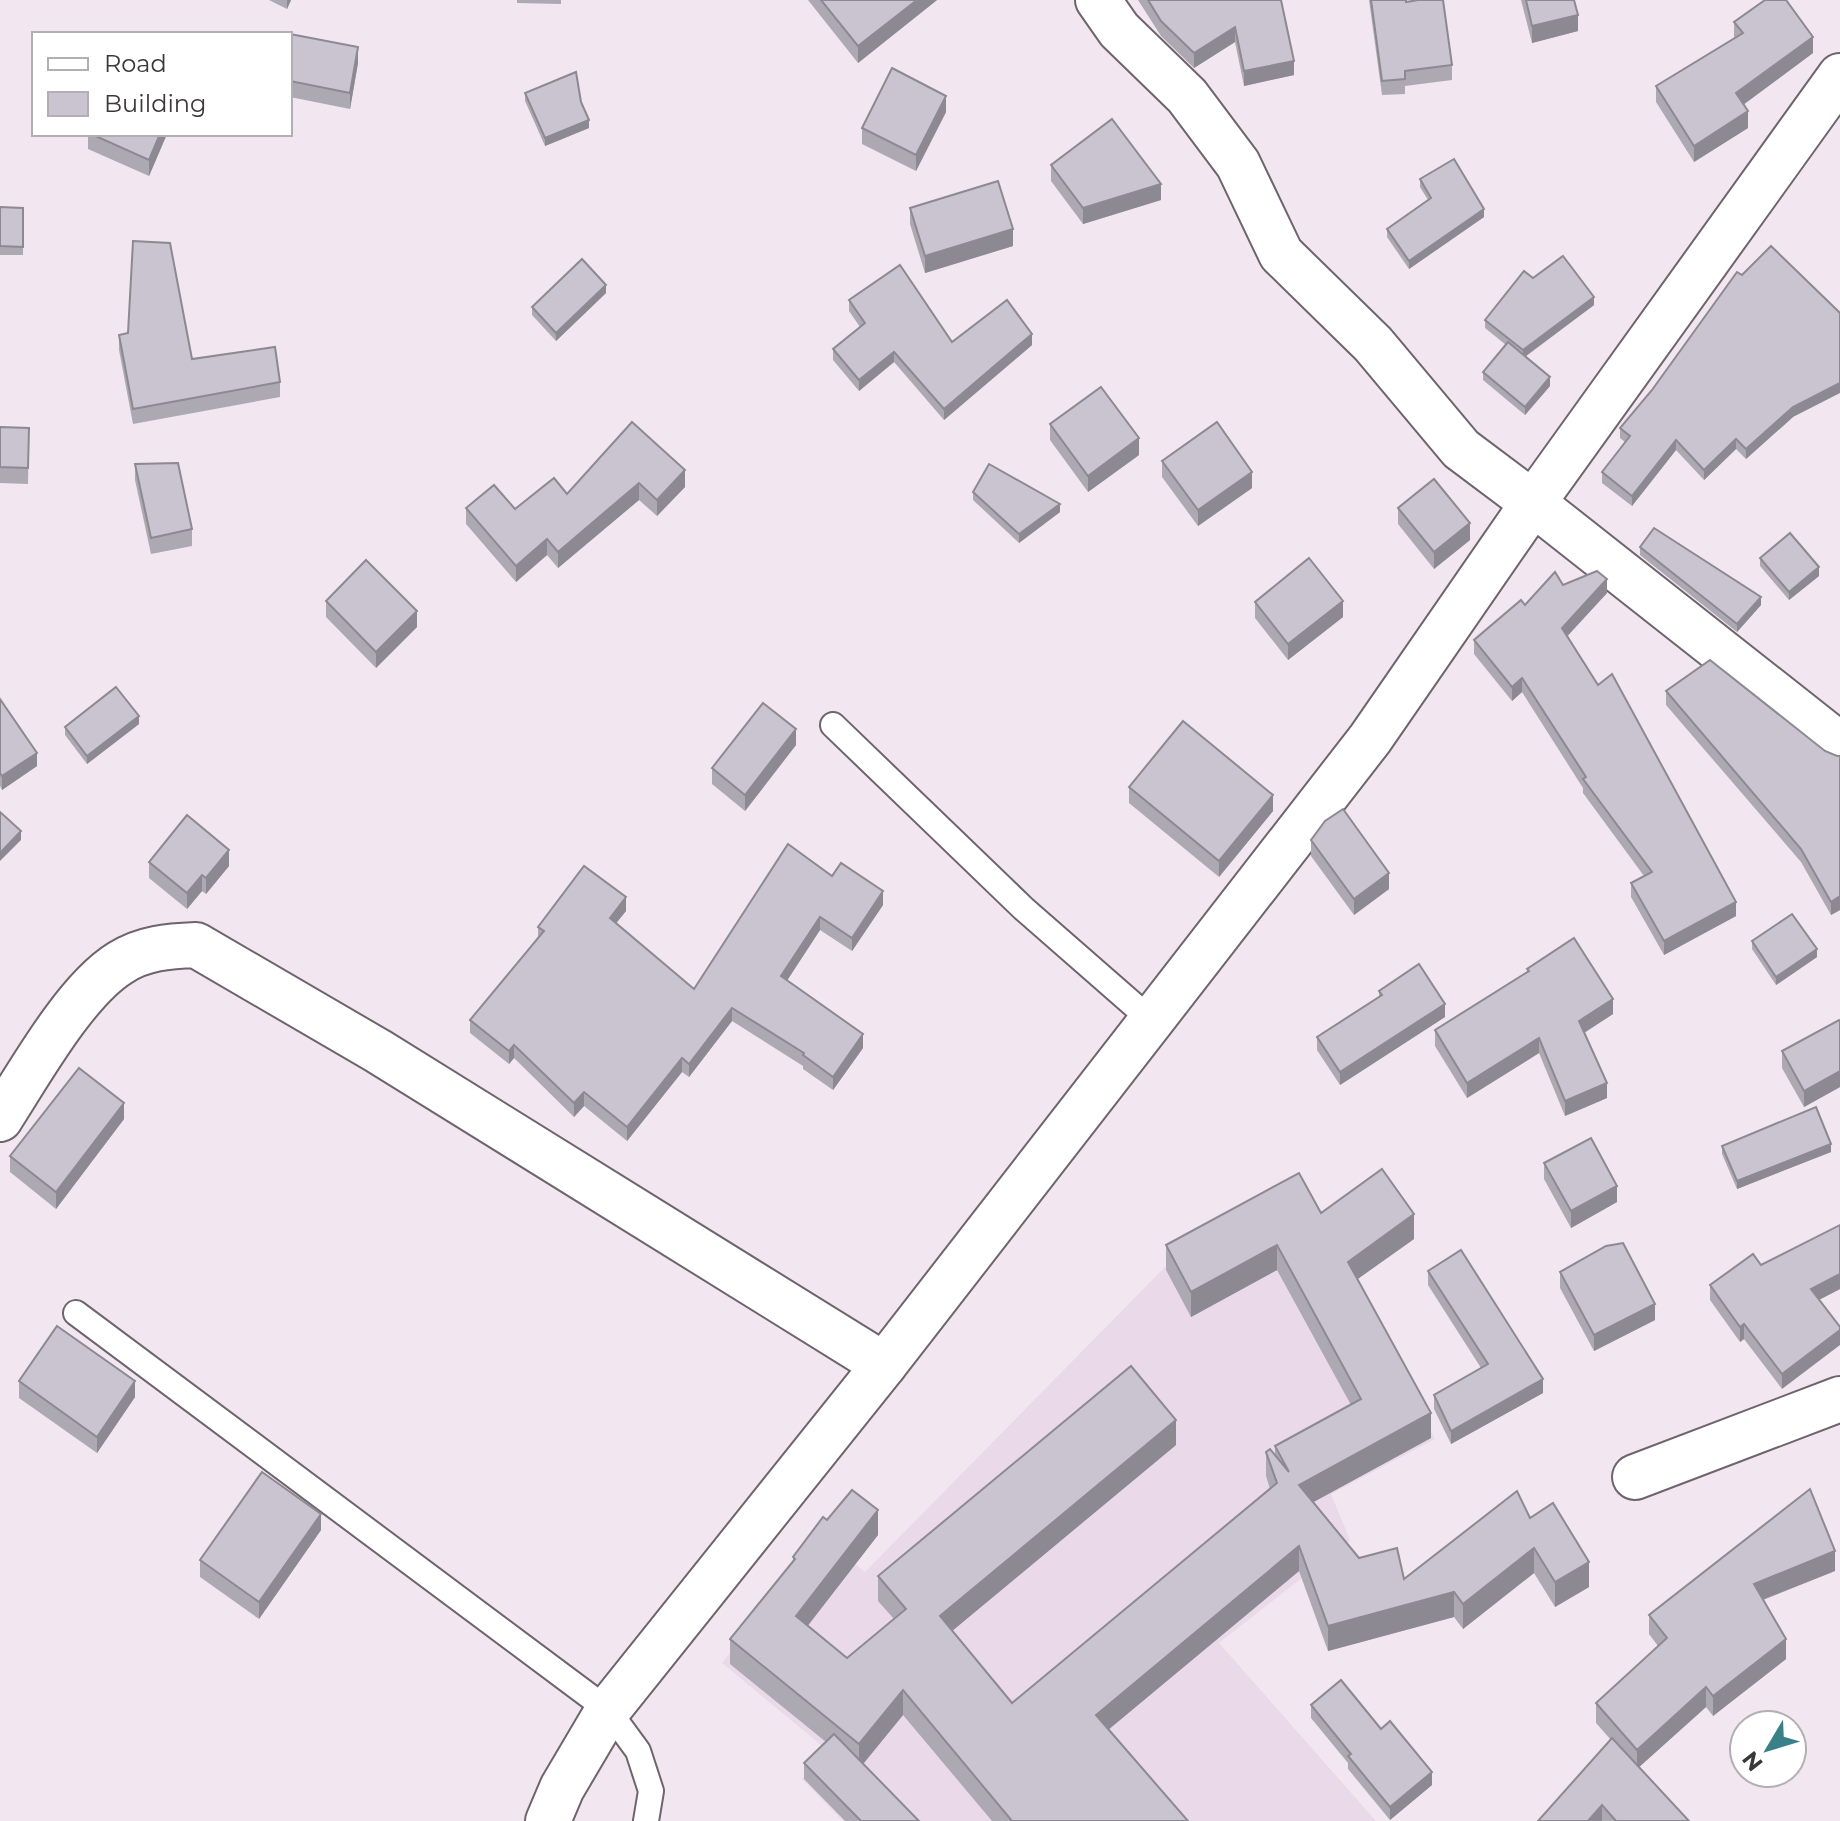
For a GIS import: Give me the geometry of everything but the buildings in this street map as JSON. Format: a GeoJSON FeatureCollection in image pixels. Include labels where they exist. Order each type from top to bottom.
{"type":"FeatureCollection","features":[{"type":"Feature","properties":{"kind":"street"},"geometry":{"type":"LineString","coordinates":[[1098,0],[1119,30],[1187,96],[1238,164],[1281,254],[1373,344],[1461,449],[1840,745]]}},
{"type":"Feature","properties":{"kind":"street"},"geometry":{"type":"LineString","coordinates":[[548,1821],[562,1788],[608,1710],[884,1365],[1370,739],[1533,503],[1840,76]]}},
{"type":"Feature","properties":{"kind":"street"},"geometry":{"type":"LineString","coordinates":[[0,1119],[82,997],[119,963],[161,946],[196,945],[378,1051],[884,1365]]}},
{"type":"Feature","properties":{"kind":"street"},"geometry":{"type":"LineString","coordinates":[[1635,1477],[1840,1399]]}},
{"type":"Feature","properties":{"kind":"lane"},"geometry":{"type":"LineString","coordinates":[[833,725],[1024,909],[1151,1020]]}},
{"type":"Feature","properties":{"kind":"lane"},"geometry":{"type":"LineString","coordinates":[[76,1313],[608,1710],[638,1751],[651,1791],[646,1821]]}},
{"type":"Feature","properties":{"kind":"shaded area"},"geometry":{"type":"Polygon","coordinates":[[[1300,1193],[1435,1439],[1331,1494],[1350,1540],[1219,1643],[1376,1821],[843,1821],[802,1779],[827,1750],[722,1663],[822,1539],[865,1572],[1166,1266],[1300,1193]]]}}]}
